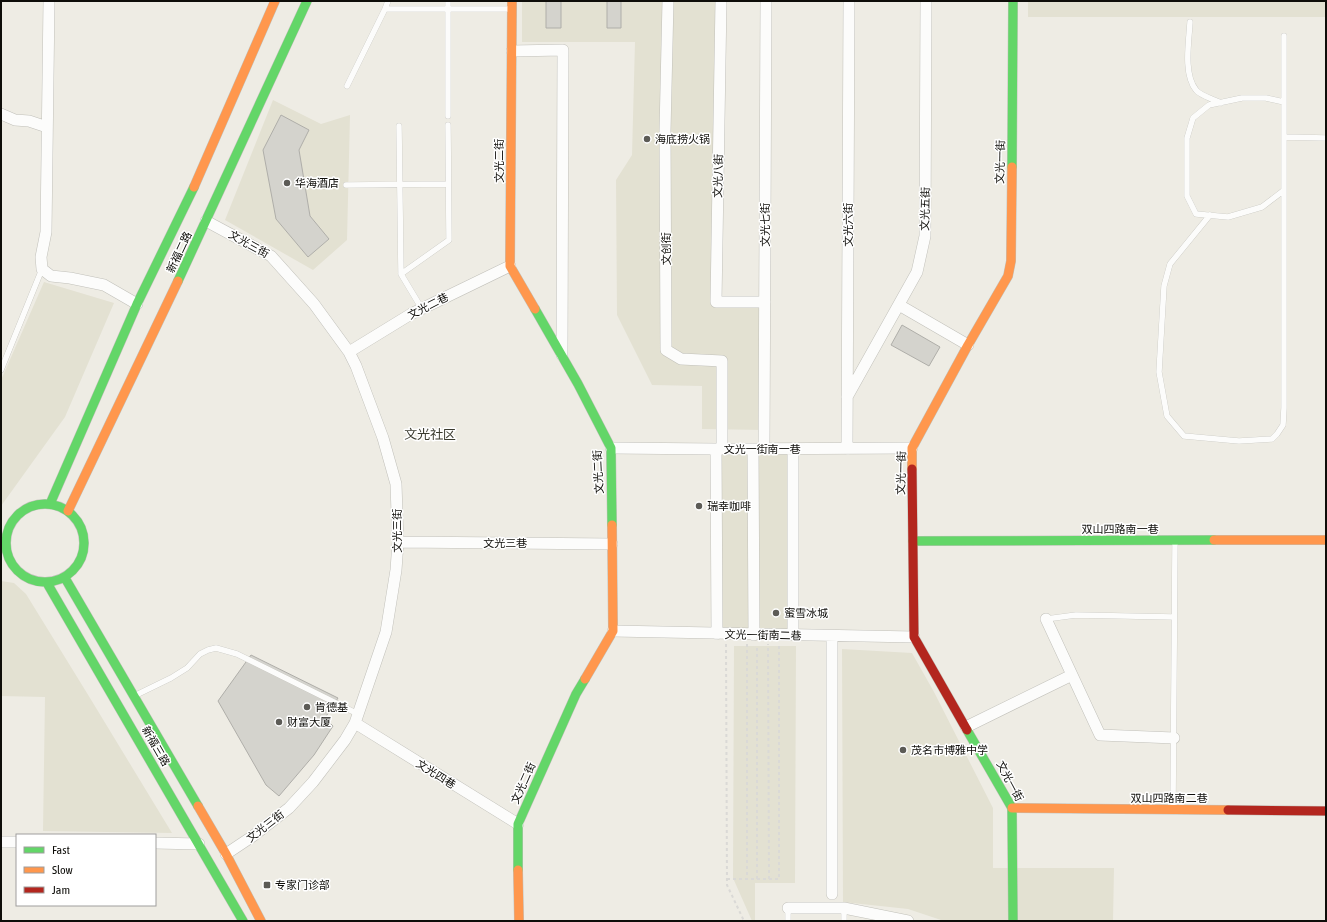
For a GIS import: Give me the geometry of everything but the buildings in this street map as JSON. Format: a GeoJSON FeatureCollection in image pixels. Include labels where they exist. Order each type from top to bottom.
{"type":"FeatureCollection","features":[{"type":"Feature","properties":{"kind":"street"},"geometry":{"type":"LineString","coordinates":[[49,1],[46,232],[41,257],[42,269],[51,276],[70,278],[104,285],[137,304]]}},
{"type":"Feature","properties":{"kind":"street","name":"新福二路"},"geometry":{"type":"LineString","coordinates":[[50,504],[137,304],[186,204],[275,1]]}},
{"type":"Feature","properties":{"kind":"street","name":"新福二路"},"geometry":{"type":"LineString","coordinates":[[68,511],[206,221],[307,1]]}},
{"type":"Feature","properties":{"kind":"street","name":"文创街"},"geometry":{"type":"LineString","coordinates":[[668,1],[665,131],[666,350],[681,359],[722,361],[719,449]]}},
{"type":"Feature","properties":{"kind":"street","name":"文光八街"},"geometry":{"type":"LineString","coordinates":[[721,1],[716,302],[765,302]]}},
{"type":"Feature","properties":{"kind":"street","name":"文光七街"},"geometry":{"type":"LineString","coordinates":[[756,634],[759,449],[765,302],[766,1]]}},
{"type":"Feature","properties":{"kind":"street","name":"文光六街"},"geometry":{"type":"LineString","coordinates":[[846,448],[849,1]]}},
{"type":"Feature","properties":{"kind":"street","name":"文光五街"},"geometry":{"type":"LineString","coordinates":[[847,398],[917,272],[925,236],[926,1]]}},
{"type":"Feature","properties":{"kind":"street","name":"文光一街"},"geometry":{"type":"LineString","coordinates":[[1013,1],[1011,261],[1008,276],[968,345],[912,448],[914,637],[1012,808],[1013,921]]}},
{"type":"Feature","properties":{"kind":"street","name":"文光二街"},"geometry":{"type":"LineString","coordinates":[[512,5],[510,266],[562,357],[611,448],[612,544],[612,631],[576,694],[518,824],[519,921]]}},
{"type":"Feature","properties":{"kind":"street"},"geometry":{"type":"LineString","coordinates":[[512,51],[562,50],[562,357]]}},
{"type":"Feature","properties":{"kind":"street"},"geometry":{"type":"LineString","coordinates":[[1,114],[15,120],[29,121],[47,127]]}},
{"type":"Feature","properties":{"kind":"street","name":"文光三街"},"geometry":{"type":"LineString","coordinates":[[206,221],[271,256],[314,304],[350,352],[383,438],[396,484],[398,542],[396,570],[386,632],[357,719],[313,782],[289,808],[254,836],[226,854]]}},
{"type":"Feature","properties":{"kind":"street","name":"文光二巷"},"geometry":{"type":"LineString","coordinates":[[350,352],[411,314],[510,266]]}},
{"type":"Feature","properties":{"kind":"street"},"geometry":{"type":"LineString","coordinates":[[900,305],[968,345]]}},
{"type":"Feature","properties":{"kind":"street","name":"文光一街南一巷"},"geometry":{"type":"LineString","coordinates":[[611,448],[912,448]]}},
{"type":"Feature","properties":{"kind":"street"},"geometry":{"type":"LineString","coordinates":[[717,634],[719,449]]}},
{"type":"Feature","properties":{"kind":"street"},"geometry":{"type":"LineString","coordinates":[[793,449],[793,635]]}},
{"type":"Feature","properties":{"kind":"street"},"geometry":{"type":"LineString","coordinates":[[39,504],[50,504],[59,506],[68,511],[78,521],[84,533],[85,547],[81,560],[73,572],[56,582],[37,582],[26,578],[5,558],[7,552],[4,530],[28,507],[39,504]]}},
{"type":"Feature","properties":{"kind":"street","name":"双山四路南一巷"},"geometry":{"type":"LineString","coordinates":[[913,541],[1326,540]]}},
{"type":"Feature","properties":{"kind":"street","name":"文光三巷"},"geometry":{"type":"LineString","coordinates":[[398,542],[612,544]]}},
{"type":"Feature","properties":{"kind":"street"},"geometry":{"type":"LineString","coordinates":[[65,578],[226,854],[261,921]]}},
{"type":"Feature","properties":{"kind":"street","name":"新福三路"},"geometry":{"type":"LineString","coordinates":[[47,583],[243,921]]}},
{"type":"Feature","properties":{"kind":"street"},"geometry":{"type":"LineString","coordinates":[[1046,619],[1100,735],[1174,738]]}},
{"type":"Feature","properties":{"kind":"street","name":"文光一街南二巷"},"geometry":{"type":"LineString","coordinates":[[612,631],[914,637]]}},
{"type":"Feature","properties":{"kind":"street"},"geometry":{"type":"LineString","coordinates":[[832,636],[832,894]]}},
{"type":"Feature","properties":{"kind":"street"},"geometry":{"type":"LineString","coordinates":[[966,727],[1072,675]]}},
{"type":"Feature","properties":{"kind":"street","name":"文光四巷"},"geometry":{"type":"LineString","coordinates":[[357,719],[518,824]]}},
{"type":"Feature","properties":{"kind":"street","name":"双山四路南二巷"},"geometry":{"type":"LineString","coordinates":[[1012,808],[1326,811]]}},
{"type":"Feature","properties":{"kind":"street"},"geometry":{"type":"LineString","coordinates":[[1,842],[16,842]]}},
{"type":"Feature","properties":{"kind":"street"},"geometry":{"type":"LineString","coordinates":[[156,843],[199,844]]}},
{"type":"Feature","properties":{"kind":"street"},"geometry":{"type":"LineString","coordinates":[[788,908],[844,908],[892,919],[908,921]]}},
{"type":"Feature","properties":{"kind":"lane"},"geometry":{"type":"LineString","coordinates":[[347,86],[388,1]]}},
{"type":"Feature","properties":{"kind":"lane"},"geometry":{"type":"LineString","coordinates":[[448,1],[448,116]]}},
{"type":"Feature","properties":{"kind":"lane"},"geometry":{"type":"LineString","coordinates":[[385,9],[448,9],[512,5]]}},
{"type":"Feature","properties":{"kind":"lane"},"geometry":{"type":"LineString","coordinates":[[1190,22],[1188,59],[1189,76],[1196,91],[1221,103]]}},
{"type":"Feature","properties":{"kind":"lane"},"geometry":{"type":"LineString","coordinates":[[1210,215],[1170,264],[1164,286],[1159,372],[1167,416],[1184,436],[1239,441],[1272,439],[1278,434],[1283,425],[1284,408],[1284,36]]}},
{"type":"Feature","properties":{"kind":"lane"},"geometry":{"type":"LineString","coordinates":[[1283,191],[1262,207],[1228,216],[1196,214],[1187,196],[1187,138],[1193,118],[1209,105],[1242,98],[1266,98],[1284,102]]}},
{"type":"Feature","properties":{"kind":"lane"},"geometry":{"type":"LineString","coordinates":[[401,274],[449,240],[448,124]]}},
{"type":"Feature","properties":{"kind":"lane"},"geometry":{"type":"LineString","coordinates":[[400,126],[401,274],[422,309]]}},
{"type":"Feature","properties":{"kind":"lane"},"geometry":{"type":"LineString","coordinates":[[1284,137],[1326,138]]}},
{"type":"Feature","properties":{"kind":"lane"},"geometry":{"type":"LineString","coordinates":[[346,185],[448,184]]}},
{"type":"Feature","properties":{"kind":"lane"},"geometry":{"type":"LineString","coordinates":[[1,370],[42,269]]}},
{"type":"Feature","properties":{"kind":"lane"},"geometry":{"type":"LineString","coordinates":[[1174,810],[1175,541]]}},
{"type":"Feature","properties":{"kind":"lane"},"geometry":{"type":"LineString","coordinates":[[1046,619],[1076,615],[1174,617]]}},
{"type":"Feature","properties":{"kind":"lane"},"geometry":{"type":"LineString","coordinates":[[134,696],[171,678],[187,668],[200,654],[216,648],[238,654],[357,719]]}},
{"type":"Feature","properties":{"kind":"lane"},"geometry":{"type":"LineString","coordinates":[[788,908],[788,921]]}},
{"type":"Feature","properties":{"kind":"lane"},"geometry":{"type":"LineString","coordinates":[[844,908],[844,921]]}},
{"type":"Feature","properties":{"kind":"path"},"geometry":{"type":"LineString","coordinates":[[747,879],[756,634]]}},
{"type":"Feature","properties":{"kind":"path"},"geometry":{"type":"LineString","coordinates":[[756,634],[757,879]]}},
{"type":"Feature","properties":{"kind":"path"},"geometry":{"type":"LineString","coordinates":[[756,634],[769,879]]}},
{"type":"Feature","properties":{"kind":"path"},"geometry":{"type":"LineString","coordinates":[[728,879],[779,879],[780,635]]}},
{"type":"Feature","properties":{"kind":"path"},"geometry":{"type":"LineString","coordinates":[[726,641],[728,885],[744,921]]}},
{"type":"Feature","properties":{"kind":"shaded area"},"geometry":{"type":"Polygon","coordinates":[[[522,1],[721,1],[716,302],[765,302],[764,430],[702,429],[702,386],[652,385],[617,315],[616,180],[632,155],[635,42],[522,42],[522,1]]]}},
{"type":"Feature","properties":{"kind":"shaded area"},"geometry":{"type":"Polygon","coordinates":[[[1028,1],[1326,1],[1326,17],[1028,17],[1028,1]]]}},
{"type":"Feature","properties":{"kind":"shaded area"},"geometry":{"type":"Polygon","coordinates":[[[273,100],[321,124],[350,115],[347,240],[313,270],[225,220],[273,100]]]}},
{"type":"Feature","properties":{"kind":"shaded area"},"geometry":{"type":"Polygon","coordinates":[[[44,282],[114,303],[65,417],[1,506],[1,380],[44,282]]]}},
{"type":"Feature","properties":{"kind":"shaded area"},"geometry":{"type":"Polygon","coordinates":[[[716,449],[793,449],[793,635],[717,634],[716,449]]]}},
{"type":"Feature","properties":{"kind":"shaded area"},"geometry":{"type":"Polygon","coordinates":[[[1,581],[14,583],[26,594],[172,833],[43,831],[45,697],[1,696],[1,581]]]}},
{"type":"Feature","properties":{"kind":"shaded area"},"geometry":{"type":"Polygon","coordinates":[[[734,646],[796,646],[795,883],[755,883],[755,921],[752,921],[733,878],[734,646]]]}},
{"type":"Feature","properties":{"kind":"shaded area","name":"茂名市博雅中学"},"geometry":{"type":"Polygon","coordinates":[[[842,649],[912,653],[934,692],[993,808],[993,868],[1114,868],[1113,921],[944,921],[908,909],[843,902],[842,649]]]}},
{"type":"Feature","properties":{"kind":"traffic: fast"},"geometry":{"type":"LineString","coordinates":[[178,281],[307,1]]}},
{"type":"Feature","properties":{"kind":"traffic: fast"},"geometry":{"type":"LineString","coordinates":[[1012,167],[1013,1]]}},
{"type":"Feature","properties":{"kind":"traffic: fast"},"geometry":{"type":"LineString","coordinates":[[50,504],[137,304],[194,187]]}},
{"type":"Feature","properties":{"kind":"traffic: fast"},"geometry":{"type":"LineString","coordinates":[[535,309],[578,384],[611,448],[612,525]]}},
{"type":"Feature","properties":{"kind":"traffic: fast"},"geometry":{"type":"LineString","coordinates":[[37,504],[53,504],[67,510],[78,521],[84,535],[84,543],[84,551],[78,565],[67,576],[53,582],[37,582],[23,576],[12,565],[6,551],[6,535],[12,521],[23,510],[37,504]]}},
{"type":"Feature","properties":{"kind":"traffic: fast"},"geometry":{"type":"LineString","coordinates":[[913,541],[1214,540]]}},
{"type":"Feature","properties":{"kind":"traffic: fast"},"geometry":{"type":"LineString","coordinates":[[65,578],[198,806]]}},
{"type":"Feature","properties":{"kind":"traffic: fast"},"geometry":{"type":"LineString","coordinates":[[47,583],[243,921]]}},
{"type":"Feature","properties":{"kind":"traffic: fast"},"geometry":{"type":"LineString","coordinates":[[518,870],[518,824],[576,694],[585,679]]}},
{"type":"Feature","properties":{"kind":"traffic: fast"},"geometry":{"type":"LineString","coordinates":[[967,730],[1012,808],[1013,921]]}},
{"type":"Feature","properties":{"kind":"traffic: slow"},"geometry":{"type":"LineString","coordinates":[[194,187],[275,1]]}},
{"type":"Feature","properties":{"kind":"traffic: slow"},"geometry":{"type":"LineString","coordinates":[[512,1],[510,266],[535,309]]}},
{"type":"Feature","properties":{"kind":"traffic: slow"},"geometry":{"type":"LineString","coordinates":[[912,469],[912,448],[968,345],[1008,276],[1011,261],[1012,167]]}},
{"type":"Feature","properties":{"kind":"traffic: slow"},"geometry":{"type":"LineString","coordinates":[[68,511],[178,281]]}},
{"type":"Feature","properties":{"kind":"traffic: slow"},"geometry":{"type":"LineString","coordinates":[[585,679],[613,631],[612,525]]}},
{"type":"Feature","properties":{"kind":"traffic: slow"},"geometry":{"type":"LineString","coordinates":[[1214,540],[1326,540]]}},
{"type":"Feature","properties":{"kind":"traffic: slow"},"geometry":{"type":"LineString","coordinates":[[198,806],[226,854],[261,921]]}},
{"type":"Feature","properties":{"kind":"traffic: slow"},"geometry":{"type":"LineString","coordinates":[[1012,808],[1228,810]]}},
{"type":"Feature","properties":{"kind":"traffic: slow"},"geometry":{"type":"LineString","coordinates":[[518,870],[519,921]]}},
{"type":"Feature","properties":{"kind":"traffic: jam"},"geometry":{"type":"LineString","coordinates":[[912,469],[914,637],[967,730]]}},
{"type":"Feature","properties":{"kind":"traffic: jam"},"geometry":{"type":"LineString","coordinates":[[1228,810],[1326,811]]}},
{"type":"Feature","properties":{"kind":"place","name":"海底捞火锅"},"geometry":{"type":"Point","coordinates":[647,139]}},
{"type":"Feature","properties":{"kind":"place","name":"华海酒店"},"geometry":{"type":"Point","coordinates":[287,183]}},
{"type":"Feature","properties":{"kind":"place","name":"瑞幸咖啡"},"geometry":{"type":"Point","coordinates":[699,506]}},
{"type":"Feature","properties":{"kind":"place","name":"蜜雪冰城"},"geometry":{"type":"Point","coordinates":[776,613]}},
{"type":"Feature","properties":{"kind":"place","name":"肯德基"},"geometry":{"type":"Point","coordinates":[307,707]}},
{"type":"Feature","properties":{"kind":"place","name":"财富大厦"},"geometry":{"type":"Point","coordinates":[279,722]}},
{"type":"Feature","properties":{"kind":"place","name":"茂名市博雅中学"},"geometry":{"type":"Point","coordinates":[903,750]}},
{"type":"Feature","properties":{"kind":"place","name":"专家门诊部"},"geometry":{"type":"Point","coordinates":[267,885]}},
{"type":"Feature","properties":{"kind":"district","name":"文光社区"},"geometry":{"type":"Point","coordinates":[430,434]}}]}
